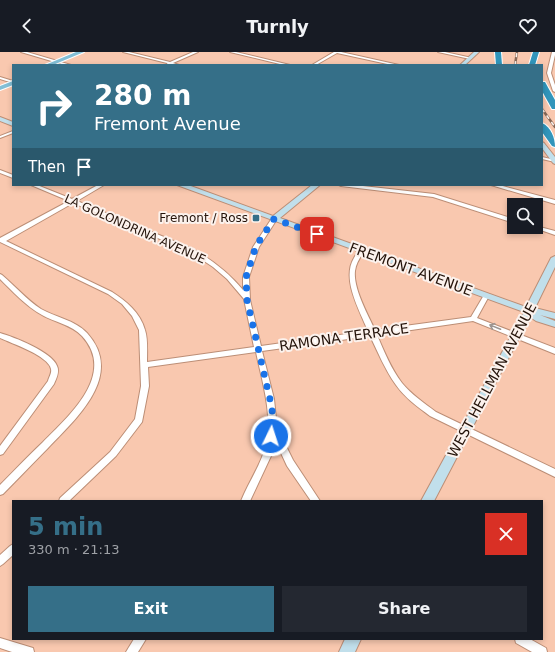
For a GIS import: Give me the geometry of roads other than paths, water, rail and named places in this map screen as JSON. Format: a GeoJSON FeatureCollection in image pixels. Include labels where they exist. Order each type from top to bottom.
{"type":"FeatureCollection","features":[{"type":"Feature","properties":{"kind":"highway"},"geometry":{"type":"LineString","coordinates":[[498,52],[499,64]]}},
{"type":"Feature","properties":{"kind":"highway"},"geometry":{"type":"LineString","coordinates":[[505,52],[506,64]]}},
{"type":"Feature","properties":{"kind":"highway"},"geometry":{"type":"LineString","coordinates":[[532,64],[536,52]]}},
{"type":"Feature","properties":{"kind":"highway"},"geometry":{"type":"LineString","coordinates":[[540,64],[544,52]]}},
{"type":"Feature","properties":{"kind":"highway"},"geometry":{"type":"LineString","coordinates":[[543,89],[555,144]]}},
{"type":"Feature","properties":{"kind":"highway"},"geometry":{"type":"LineString","coordinates":[[543,102],[555,132]]}},
{"type":"Feature","properties":{"kind":"main road"},"geometry":{"type":"LineString","coordinates":[[58,63],[81,52]]}},
{"type":"Feature","properties":{"kind":"main road"},"geometry":{"type":"LineString","coordinates":[[58,63],[88,52]]}},
{"type":"Feature","properties":{"kind":"main road"},"geometry":{"type":"LineString","coordinates":[[463,64],[477,52]]}},
{"type":"Feature","properties":{"kind":"main road"},"geometry":{"type":"LineString","coordinates":[[0,84],[12,81]]}},
{"type":"Feature","properties":{"kind":"main road"},"geometry":{"type":"LineString","coordinates":[[0,88],[12,81]]}},
{"type":"Feature","properties":{"kind":"main road"},"geometry":{"type":"LineString","coordinates":[[0,119],[12,124]]}},
{"type":"Feature","properties":{"kind":"main road"},"geometry":{"type":"LineString","coordinates":[[543,146],[554,162]]}},
{"type":"Feature","properties":{"kind":"main road","name":"FREMONT AVENUE"},"geometry":{"type":"LineString","coordinates":[[184,186],[486,296],[529,312],[539,320],[555,324]]}},
{"type":"Feature","properties":{"kind":"main road"},"geometry":{"type":"LineString","coordinates":[[274,219],[315,186]]}},
{"type":"Feature","properties":{"kind":"main road","name":"WEST HELLMAN AVENUE"},"geometry":{"type":"LineString","coordinates":[[428,500],[529,312],[555,258]]}},
{"type":"Feature","properties":{"kind":"main road","name":"FREMONT AVENUE"},"geometry":{"type":"LineString","coordinates":[[529,312],[543,312],[555,316]]}},
{"type":"Feature","properties":{"kind":"main road"},"geometry":{"type":"LineString","coordinates":[[347,652],[353,640]]}},
{"type":"Feature","properties":{"kind":"street"},"geometry":{"type":"LineString","coordinates":[[23,52],[58,63]]}},
{"type":"Feature","properties":{"kind":"street"},"geometry":{"type":"LineString","coordinates":[[125,52],[168,64],[196,52]]}},
{"type":"Feature","properties":{"kind":"street"},"geometry":{"type":"LineString","coordinates":[[232,52],[284,64]]}},
{"type":"Feature","properties":{"kind":"street"},"geometry":{"type":"LineString","coordinates":[[316,64],[336,52],[392,64]]}},
{"type":"Feature","properties":{"kind":"street"},"geometry":{"type":"LineString","coordinates":[[440,52],[470,58]]}},
{"type":"Feature","properties":{"kind":"street"},"geometry":{"type":"LineString","coordinates":[[554,53],[549,73],[555,91]]}},
{"type":"Feature","properties":{"kind":"street"},"geometry":{"type":"LineString","coordinates":[[549,73],[555,74]]}},
{"type":"Feature","properties":{"kind":"street"},"geometry":{"type":"LineString","coordinates":[[0,78],[12,81]]}},
{"type":"Feature","properties":{"kind":"street"},"geometry":{"type":"LineString","coordinates":[[0,137],[12,132]]}},
{"type":"Feature","properties":{"kind":"street"},"geometry":{"type":"LineString","coordinates":[[543,158],[554,162]]}},
{"type":"Feature","properties":{"kind":"street"},"geometry":{"type":"LineString","coordinates":[[0,171],[12,177]]}},
{"type":"Feature","properties":{"kind":"street","name":"LA GOLONDRINA AVENUE"},"geometry":{"type":"LineString","coordinates":[[35,186],[191,250],[208,260],[236,285],[247,300]]}},
{"type":"Feature","properties":{"kind":"street"},"geometry":{"type":"LineString","coordinates":[[1,241],[100,186]]}},
{"type":"Feature","properties":{"kind":"street"},"geometry":{"type":"LineString","coordinates":[[349,186],[434,196],[507,218]]}},
{"type":"Feature","properties":{"kind":"street"},"geometry":{"type":"LineString","coordinates":[[497,186],[555,202]]}},
{"type":"Feature","properties":{"kind":"street"},"geometry":{"type":"LineString","coordinates":[[246,500],[268,456],[273,428],[272,408],[247,300],[246,277],[251,260],[264,233],[274,219]]}},
{"type":"Feature","properties":{"kind":"street"},"geometry":{"type":"LineString","coordinates":[[543,229],[555,233]]}},
{"type":"Feature","properties":{"kind":"street"},"geometry":{"type":"LineString","coordinates":[[1,241],[110,293],[124,303],[134,315],[142,330],[145,386],[139,420],[113,454],[64,500]]}},
{"type":"Feature","properties":{"kind":"street"},"geometry":{"type":"LineString","coordinates":[[362,251],[353,264],[352,279],[389,367],[405,390],[426,409],[465,430],[555,473]]}},
{"type":"Feature","properties":{"kind":"street"},"geometry":{"type":"LineString","coordinates":[[0,276],[34,307],[83,333],[91,342],[96,354],[98,367],[96,382],[89,397],[75,414],[0,491]]}},
{"type":"Feature","properties":{"kind":"street"},"geometry":{"type":"LineString","coordinates":[[473,319],[486,296]]}},
{"type":"Feature","properties":{"kind":"street","name":"RAMONA TERRACE"},"geometry":{"type":"LineString","coordinates":[[144,365],[473,319],[555,351]]}},
{"type":"Feature","properties":{"kind":"street"},"geometry":{"type":"LineString","coordinates":[[0,334],[48,359],[54,367],[55,372],[51,382],[0,452]]}},
{"type":"Feature","properties":{"kind":"street"},"geometry":{"type":"LineString","coordinates":[[273,428],[290,463],[315,500]]}},
{"type":"Feature","properties":{"kind":"street"},"geometry":{"type":"LineString","coordinates":[[0,561],[12,550]]}},
{"type":"Feature","properties":{"kind":"street"},"geometry":{"type":"LineString","coordinates":[[131,652],[140,640]]}},
{"type":"Feature","properties":{"kind":"street"},"geometry":{"type":"LineString","coordinates":[[522,640],[542,652]]}},
{"type":"Feature","properties":{"kind":"street"},"geometry":{"type":"LineString","coordinates":[[0,643],[29,652]]}},
{"type":"Feature","properties":{"kind":"railway"},"geometry":{"type":"LineString","coordinates":[[515,64],[517,52]]}},
{"type":"Feature","properties":{"kind":"railway"},"geometry":{"type":"LineString","coordinates":[[543,110],[555,127]]}},
{"type":"Feature","properties":{"kind":"place","name":"Fremont / Ross"},"geometry":{"type":"Point","coordinates":[256,218]}}]}
